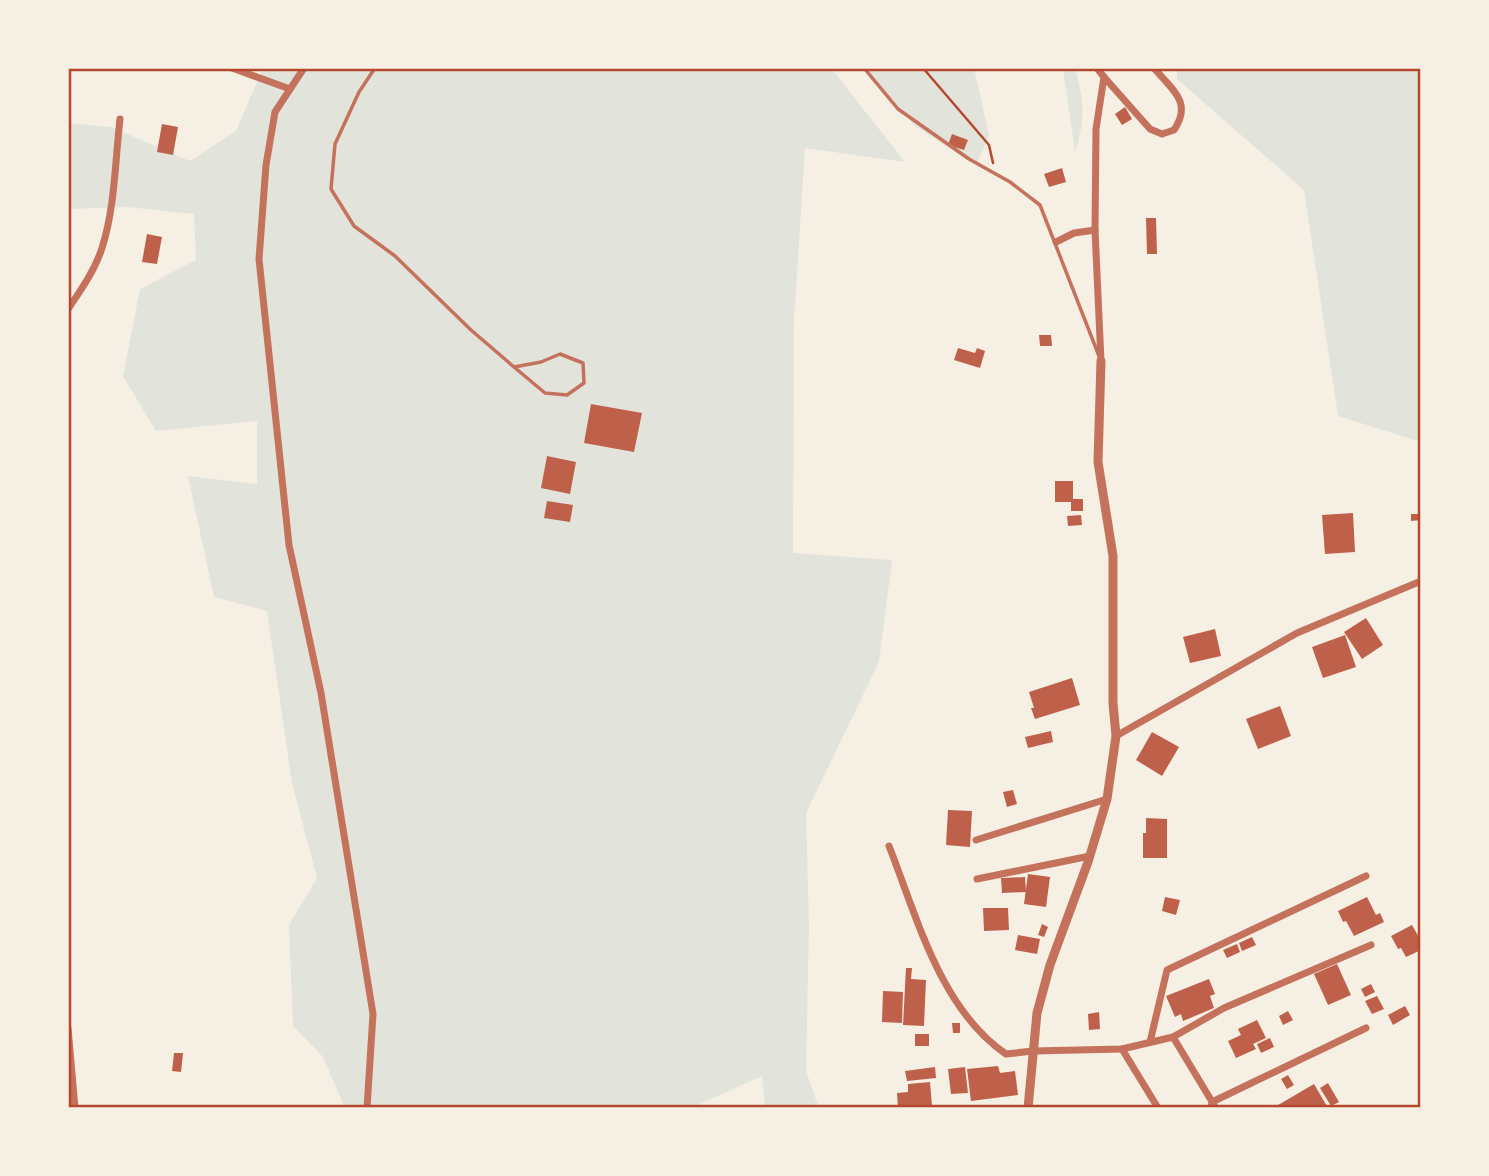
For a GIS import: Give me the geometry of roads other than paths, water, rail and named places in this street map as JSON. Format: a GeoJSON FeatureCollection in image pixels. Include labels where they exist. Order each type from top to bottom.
{"type":"FeatureCollection","features":[{"type":"Feature","properties":{"kind":"street"},"geometry":{"type":"LineString","coordinates":[[232,68],[290,89]]}},
{"type":"Feature","properties":{"kind":"street"},"geometry":{"type":"LineString","coordinates":[[304,68],[275,112],[266,165],[259,259],[289,545],[321,693],[373,1014],[367,1108]]}},
{"type":"Feature","properties":{"kind":"street"},"geometry":{"type":"LineString","coordinates":[[1097,68],[1150,129],[1162,134],[1174,130],[1181,121],[1184,110],[1179,99],[1154,68]]}},
{"type":"Feature","properties":{"kind":"street"},"geometry":{"type":"LineString","coordinates":[[1028,1108],[1037,1013],[1050,965],[1090,856],[1107,799],[1116,736],[1113,703],[1113,556],[1098,462],[1101,361],[1095,230],[1096,129],[1104,77]]}},
{"type":"Feature","properties":{"kind":"street"},"geometry":{"type":"LineString","coordinates":[[68,309],[87,280],[102,249],[117,162],[120,120]]}},
{"type":"Feature","properties":{"kind":"street"},"geometry":{"type":"LineString","coordinates":[[1056,242],[1074,233],[1095,230]]}},
{"type":"Feature","properties":{"kind":"street"},"geometry":{"type":"LineString","coordinates":[[1116,736],[1297,633],[1421,581]]}},
{"type":"Feature","properties":{"kind":"street"},"geometry":{"type":"LineString","coordinates":[[976,840],[1107,799]]}},
{"type":"Feature","properties":{"kind":"street"},"geometry":{"type":"LineString","coordinates":[[889,846],[944,984],[988,1042],[1006,1054],[1122,1049],[1173,1037],[1224,1009],[1371,945]]}},
{"type":"Feature","properties":{"kind":"street"},"geometry":{"type":"LineString","coordinates":[[977,879],[1090,856]]}},
{"type":"Feature","properties":{"kind":"street"},"geometry":{"type":"LineString","coordinates":[[1150,1042],[1167,970],[1366,876]]}},
{"type":"Feature","properties":{"kind":"street"},"geometry":{"type":"LineString","coordinates":[[68,1028],[75,1108]]}},
{"type":"Feature","properties":{"kind":"street"},"geometry":{"type":"LineString","coordinates":[[1173,1037],[1213,1106],[1366,1028]]}},
{"type":"Feature","properties":{"kind":"street"},"geometry":{"type":"LineString","coordinates":[[1122,1049],[1158,1108]]}},
{"type":"Feature","properties":{"kind":"lane"},"geometry":{"type":"LineString","coordinates":[[375,68],[359,92],[335,144],[331,189],[354,226],[395,256],[471,330],[514,368],[545,393],[567,395],[584,383],[583,363],[559,354],[541,362],[514,368]]}},
{"type":"Feature","properties":{"kind":"lane"},"geometry":{"type":"LineString","coordinates":[[864,68],[898,109],[969,159],[1010,181],[1040,205],[1101,361]]}}]}
